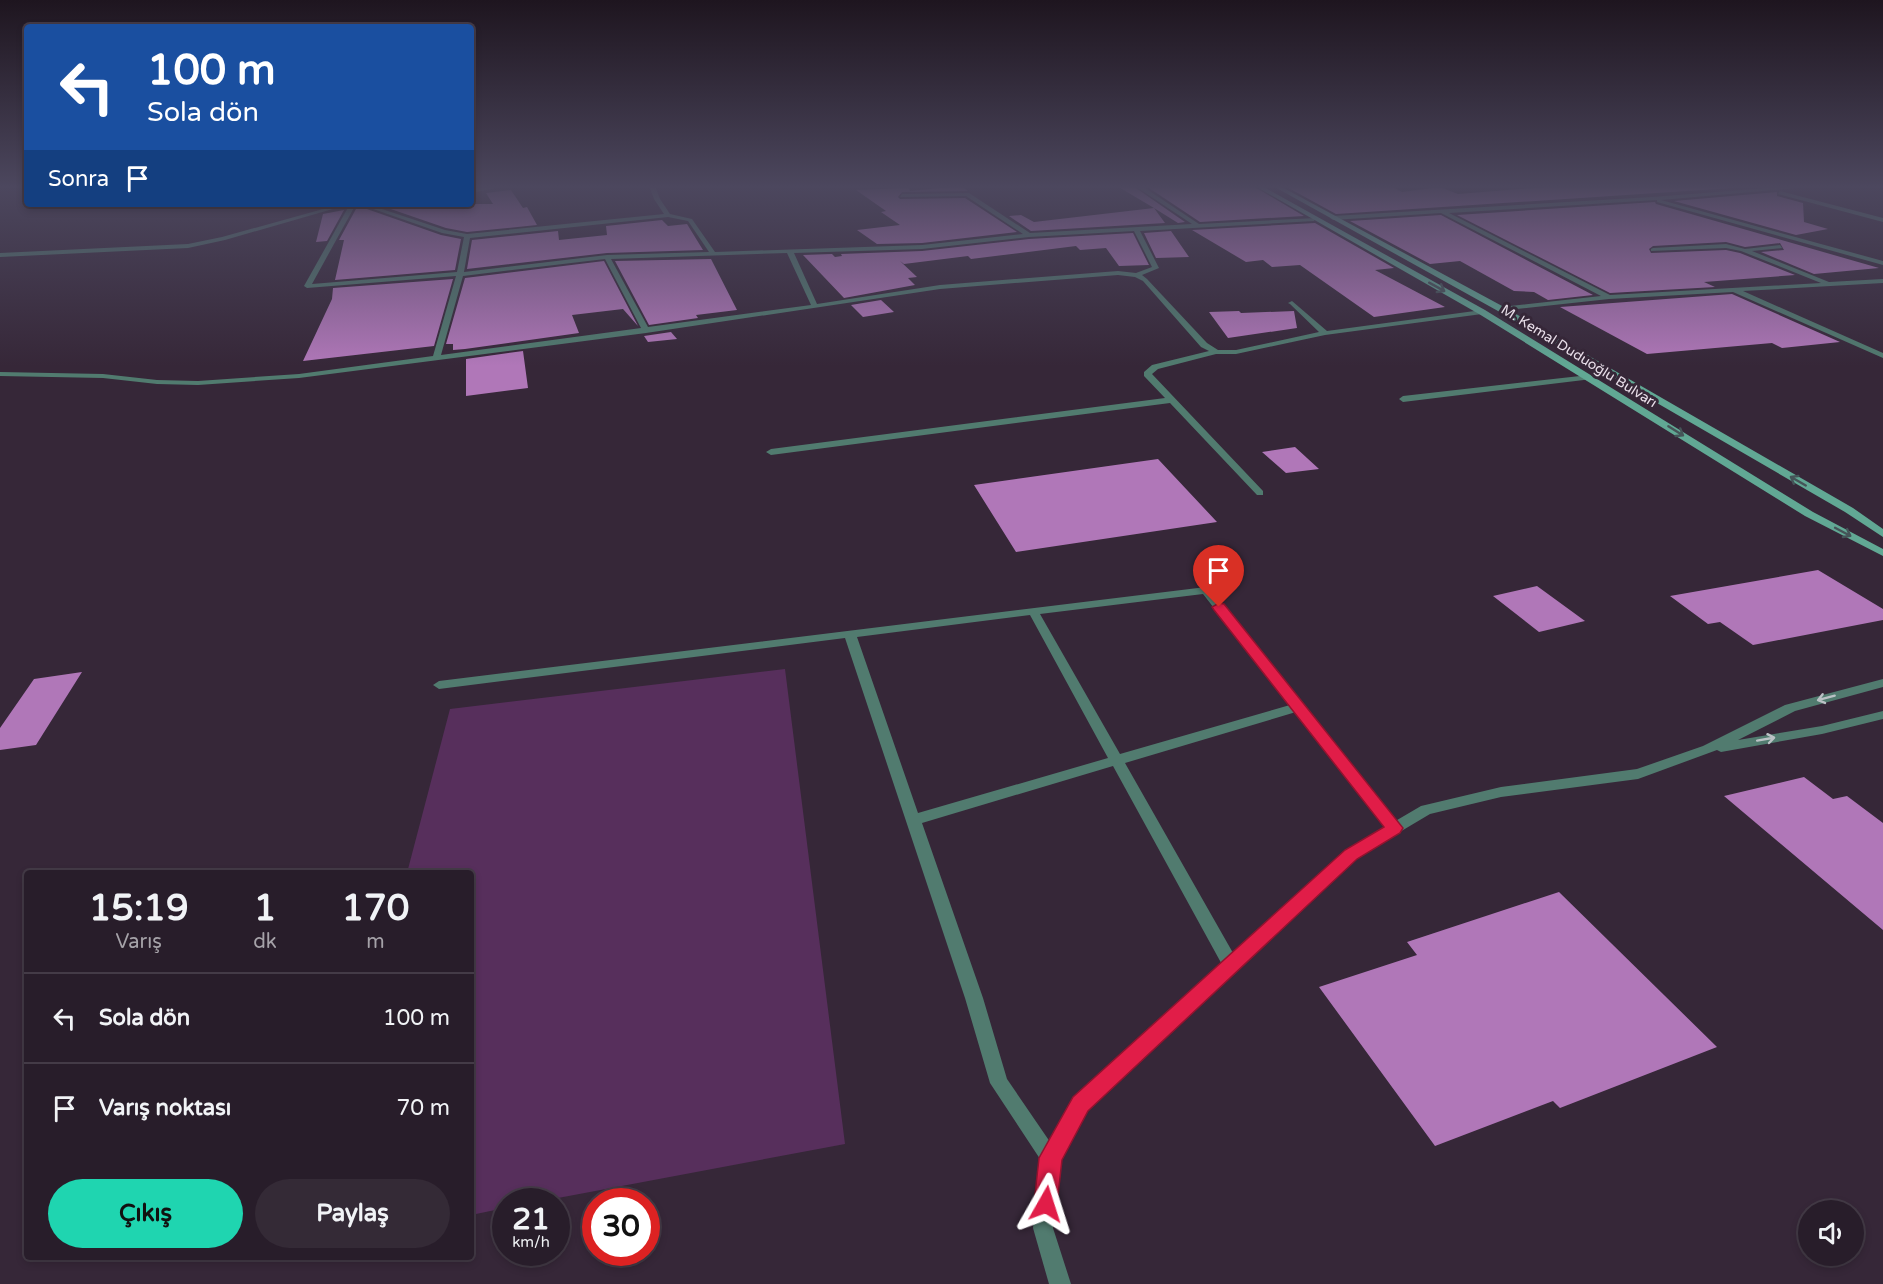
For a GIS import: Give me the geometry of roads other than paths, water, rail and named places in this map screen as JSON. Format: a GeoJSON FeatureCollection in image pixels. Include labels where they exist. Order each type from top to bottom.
{"type":"FeatureCollection","features":[{"type":"Feature","properties":{"kind":"street"},"geometry":{"type":"LineString","coordinates":[[0,255],[188,246]]}},
{"type":"Feature","properties":{"kind":"street"},"geometry":{"type":"LineString","coordinates":[[329,246],[307,286],[460,274],[607,257],[932,246]]}},
{"type":"Feature","properties":{"kind":"street"},"geometry":{"type":"LineString","coordinates":[[436,359],[466,246]]}},
{"type":"Feature","properties":{"kind":"street"},"geometry":{"type":"LineString","coordinates":[[708,246],[712,252]]}},
{"type":"Feature","properties":{"kind":"street"},"geometry":{"type":"LineString","coordinates":[[1137,275],[1156,268],[1145,246]]}},
{"type":"Feature","properties":{"kind":"street","name":"M. Kemal Duduoğlu Bulvarı"},"geometry":{"type":"LineString","coordinates":[[1363,246],[1482,312],[1809,514],[1883,553]]}},
{"type":"Feature","properties":{"kind":"street","name":"M. Kemal Duduoğlu Bulvarı"},"geometry":{"type":"LineString","coordinates":[[1384,246],[1501,309],[1849,510],[1883,534]]}},
{"type":"Feature","properties":{"kind":"street"},"geometry":{"type":"LineString","coordinates":[[1509,246],[1609,297]]}},
{"type":"Feature","properties":{"kind":"street"},"geometry":{"type":"LineString","coordinates":[[1653,250],[1726,246],[1743,250],[1830,283]]}},
{"type":"Feature","properties":{"kind":"street"},"geometry":{"type":"LineString","coordinates":[[1821,246],[1883,263]]}},
{"type":"Feature","properties":{"kind":"street"},"geometry":{"type":"LineString","coordinates":[[1743,250],[1780,247]]}},
{"type":"Feature","properties":{"kind":"street"},"geometry":{"type":"LineString","coordinates":[[790,252],[815,307]]}},
{"type":"Feature","properties":{"kind":"street"},"geometry":{"type":"LineString","coordinates":[[607,257],[646,331]]}},
{"type":"Feature","properties":{"kind":"street"},"geometry":{"type":"LineString","coordinates":[[0,374],[103,376],[198,383],[298,376],[646,331],[940,287],[1118,273],[1137,275],[1145,280],[1204,345],[1216,352]]}},
{"type":"Feature","properties":{"kind":"street"},"geometry":{"type":"LineString","coordinates":[[1260,494],[1147,374],[1155,367],[1216,352],[1236,352],[1325,333],[1501,309],[1609,297],[1731,288],[1883,281]]}},
{"type":"Feature","properties":{"kind":"street"},"geometry":{"type":"LineString","coordinates":[[1731,288],[1883,356]]}},
{"type":"Feature","properties":{"kind":"street"},"geometry":{"type":"LineString","coordinates":[[1292,303],[1325,333]]}},
{"type":"Feature","properties":{"kind":"street"},"geometry":{"type":"LineString","coordinates":[[1403,399],[1589,377]]}},
{"type":"Feature","properties":{"kind":"street"},"geometry":{"type":"LineString","coordinates":[[771,452],[1172,400]]}},
{"type":"Feature","properties":{"kind":"street"},"geometry":{"type":"LineString","coordinates":[[439,685],[1206,590],[1395,828]]}},
{"type":"Feature","properties":{"kind":"street"},"geometry":{"type":"LineString","coordinates":[[1034,611],[1231,965]]}},
{"type":"Feature","properties":{"kind":"street"},"geometry":{"type":"LineString","coordinates":[[850,634],[974,998],[999,1083],[1051,1158]]}},
{"type":"Feature","properties":{"kind":"street"},"geometry":{"type":"LineString","coordinates":[[1060,1284],[1043,1228],[1051,1158],[1080,1104],[1351,854],[1426,810],[1501,792],[1638,774],[1708,749],[1790,708],[1883,683]]}},
{"type":"Feature","properties":{"kind":"street"},"geometry":{"type":"LineString","coordinates":[[913,820],[1298,707]]}},
{"type":"Feature","properties":{"kind":"street"},"geometry":{"type":"LineString","coordinates":[[1708,749],[1822,730],[1883,715]]}}]}
